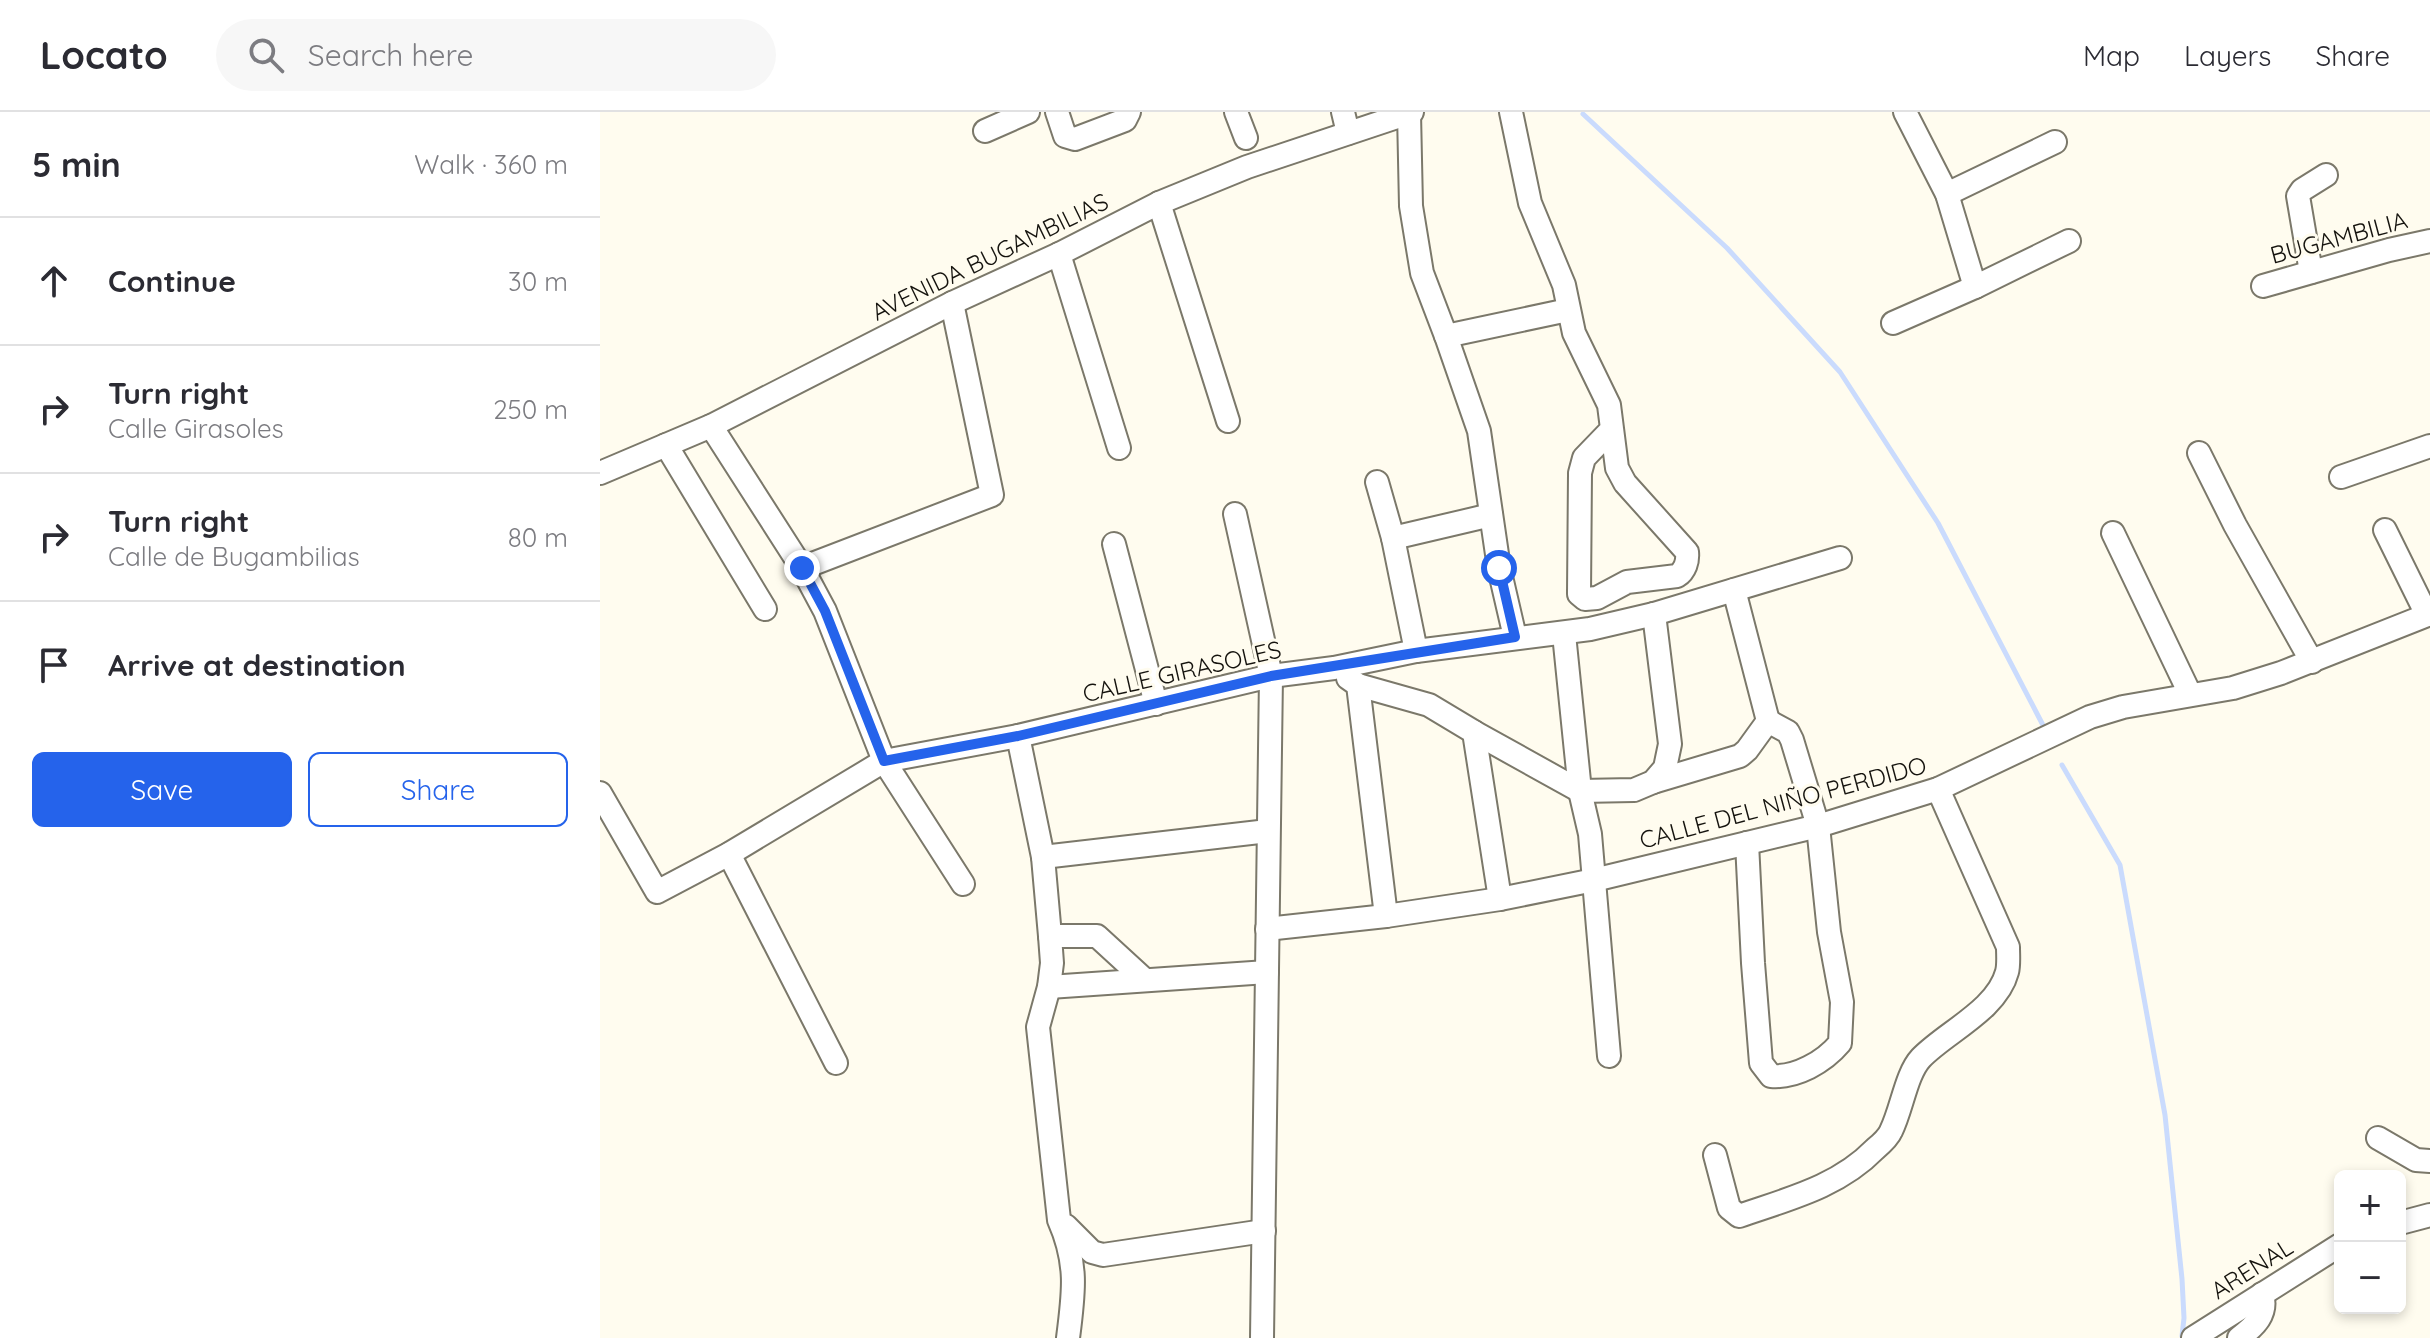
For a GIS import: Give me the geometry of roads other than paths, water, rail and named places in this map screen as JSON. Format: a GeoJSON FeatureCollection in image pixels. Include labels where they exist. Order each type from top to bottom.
{"type":"FeatureCollection","features":[{"type":"Feature","properties":{"kind":"street"},"geometry":{"type":"LineString","coordinates":[[985,131],[1028,112]]}},
{"type":"Feature","properties":{"kind":"street"},"geometry":{"type":"LineString","coordinates":[[1057,112],[1065,136],[1075,139],[1125,120],[1129,112]]}},
{"type":"Feature","properties":{"kind":"street"},"geometry":{"type":"LineString","coordinates":[[1236,112],[1246,138]]}},
{"type":"Feature","properties":{"kind":"street"},"geometry":{"type":"LineString","coordinates":[[1411,112],[1413,220],[1422,273],[1479,431],[1499,568],[1515,637]]}},
{"type":"Feature","properties":{"kind":"street","name":"AVENIDA BUGAMBILIAS"},"geometry":{"type":"LineString","coordinates":[[600,473],[711,426],[952,303],[1059,254],[1159,203],[1345,122],[1411,112]]}},
{"type":"Feature","properties":{"kind":"street"},"geometry":{"type":"LineString","coordinates":[[1511,112],[1530,203],[1564,285],[1574,333],[1609,405],[1617,468],[1625,483],[1687,552],[1688,559],[1682,573],[1677,576],[1627,582],[1597,598],[1585,599],[1579,594],[1580,473],[1584,458],[1612,429]]}},
{"type":"Feature","properties":{"kind":"street"},"geometry":{"type":"LineString","coordinates":[[1905,112],[1947,194],[1975,287]]}},
{"type":"Feature","properties":{"kind":"street"},"geometry":{"type":"LineString","coordinates":[[1947,194],[2055,142]]}},
{"type":"Feature","properties":{"kind":"street"},"geometry":{"type":"LineString","coordinates":[[2311,272],[2298,196],[2326,175]]}},
{"type":"Feature","properties":{"kind":"street"},"geometry":{"type":"LineString","coordinates":[[1159,203],[1228,421]]}},
{"type":"Feature","properties":{"kind":"street"},"geometry":{"type":"LineString","coordinates":[[1893,323],[2069,241]]}},
{"type":"Feature","properties":{"kind":"street","name":"BUGAMBILIA"},"geometry":{"type":"LineString","coordinates":[[2263,286],[2430,241]]}},
{"type":"Feature","properties":{"kind":"street"},"geometry":{"type":"LineString","coordinates":[[1059,254],[1119,448]]}},
{"type":"Feature","properties":{"kind":"street"},"geometry":{"type":"LineString","coordinates":[[802,568],[992,495],[952,303]]}},
{"type":"Feature","properties":{"kind":"street"},"geometry":{"type":"LineString","coordinates":[[1446,336],[1568,310]]}},
{"type":"Feature","properties":{"kind":"street"},"geometry":{"type":"LineString","coordinates":[[711,426],[802,568],[825,611],[884,761],[963,884]]}},
{"type":"Feature","properties":{"kind":"street"},"geometry":{"type":"LineString","coordinates":[[666,445],[765,609]]}},
{"type":"Feature","properties":{"kind":"street"},"geometry":{"type":"LineString","coordinates":[[2341,477],[2430,446]]}},
{"type":"Feature","properties":{"kind":"street"},"geometry":{"type":"LineString","coordinates":[[2199,453],[2235,525],[2312,662]]}},
{"type":"Feature","properties":{"kind":"street"},"geometry":{"type":"LineString","coordinates":[[1377,482],[1393,538],[1416,651]]}},
{"type":"Feature","properties":{"kind":"street"},"geometry":{"type":"LineString","coordinates":[[1235,514],[1271,676],[1262,1338]]}},
{"type":"Feature","properties":{"kind":"street"},"geometry":{"type":"LineString","coordinates":[[1393,538],[1491,515]]}},
{"type":"Feature","properties":{"kind":"street"},"geometry":{"type":"LineString","coordinates":[[2385,530],[2428,614]]}},
{"type":"Feature","properties":{"kind":"street"},"geometry":{"type":"LineString","coordinates":[[2113,533],[2190,694]]}},
{"type":"Feature","properties":{"kind":"street"},"geometry":{"type":"LineString","coordinates":[[1114,544],[1156,704]]}},
{"type":"Feature","properties":{"kind":"street","name":"CALLE GIRASOLES"},"geometry":{"type":"LineString","coordinates":[[600,793],[657,892],[729,854],[884,761],[1018,736],[1271,676],[1334,668],[1416,651],[1515,637],[1564,634],[1654,614],[1840,558]]}},
{"type":"Feature","properties":{"kind":"street"},"geometry":{"type":"LineString","coordinates":[[1734,590],[1768,721],[1788,732],[1792,740],[1818,826],[1829,932],[1842,1002],[1840,1043],[1833,1051],[1797,1073],[1784,1077],[1771,1076],[1761,1063],[1747,843]]}},
{"type":"Feature","properties":{"kind":"street"},"geometry":{"type":"LineString","coordinates":[[1653,782],[1665,768],[1670,744],[1654,614]]}},
{"type":"Feature","properties":{"kind":"street","name":"CALLE DEL NIÑO PERDIDO"},"geometry":{"type":"LineString","coordinates":[[1267,929],[1500,899],[1594,880],[1818,826],[1938,789],[2090,717],[2190,694],[2233,688],[2312,662],[2428,614]]}},
{"type":"Feature","properties":{"kind":"street"},"geometry":{"type":"LineString","coordinates":[[1564,634],[1580,791],[1590,834],[1609,1056]]}},
{"type":"Feature","properties":{"kind":"street"},"geometry":{"type":"LineString","coordinates":[[1334,668],[1358,685],[1429,705],[1580,791],[1634,790],[1740,756],[1768,721]]}},
{"type":"Feature","properties":{"kind":"street"},"geometry":{"type":"LineString","coordinates":[[1358,685],[1386,916]]}},
{"type":"Feature","properties":{"kind":"street"},"geometry":{"type":"LineString","coordinates":[[1474,732],[1500,899]]}},
{"type":"Feature","properties":{"kind":"street"},"geometry":{"type":"LineString","coordinates":[[1018,736],[1043,857],[1050,936],[1052,963],[1049,987],[1038,1027],[1059,1220],[1071,1246],[1075,1285],[1068,1338]]}},
{"type":"Feature","properties":{"kind":"street"},"geometry":{"type":"LineString","coordinates":[[1715,1155],[1729,1208],[1739,1216],[1827,1186],[1860,1165],[1890,1134],[1907,1092],[1912,1069],[1924,1055],[1981,1009],[1998,988],[2007,972],[2008,947],[1938,789]]}},
{"type":"Feature","properties":{"kind":"street"},"geometry":{"type":"LineString","coordinates":[[1043,857],[1268,831]]}},
{"type":"Feature","properties":{"kind":"street"},"geometry":{"type":"LineString","coordinates":[[729,854],[836,1063]]}},
{"type":"Feature","properties":{"kind":"street"},"geometry":{"type":"LineString","coordinates":[[1050,936],[1097,936],[1145,980]]}},
{"type":"Feature","properties":{"kind":"street"},"geometry":{"type":"LineString","coordinates":[[1049,987],[1267,972]]}},
{"type":"Feature","properties":{"kind":"street"},"geometry":{"type":"LineString","coordinates":[[2378,1138],[2416,1160],[2430,1161]]}},
{"type":"Feature","properties":{"kind":"street"},"geometry":{"type":"LineString","coordinates":[[2406,1221],[2430,1215]]}},
{"type":"Feature","properties":{"kind":"street"},"geometry":{"type":"LineString","coordinates":[[1059,1220],[1082,1245],[1103,1255],[1264,1231]]}},
{"type":"Feature","properties":{"kind":"street","name":"ARENAL"},"geometry":{"type":"LineString","coordinates":[[2193,1338],[2334,1249]]}},
{"type":"Feature","properties":{"kind":"street"},"geometry":{"type":"LineString","coordinates":[[2239,1338],[2254,1327],[2262,1315],[2265,1304],[2262,1294]]}},
{"type":"Feature","properties":{"kind":"waterway"},"geometry":{"type":"LineString","coordinates":[[1583,114],[1727,248],[1840,372],[1938,523],[2046,731]]}},
{"type":"Feature","properties":{"kind":"waterway"},"geometry":{"type":"LineString","coordinates":[[2062,765],[2120,865],[2165,1115],[2182,1279],[2182,1336]]}}]}
